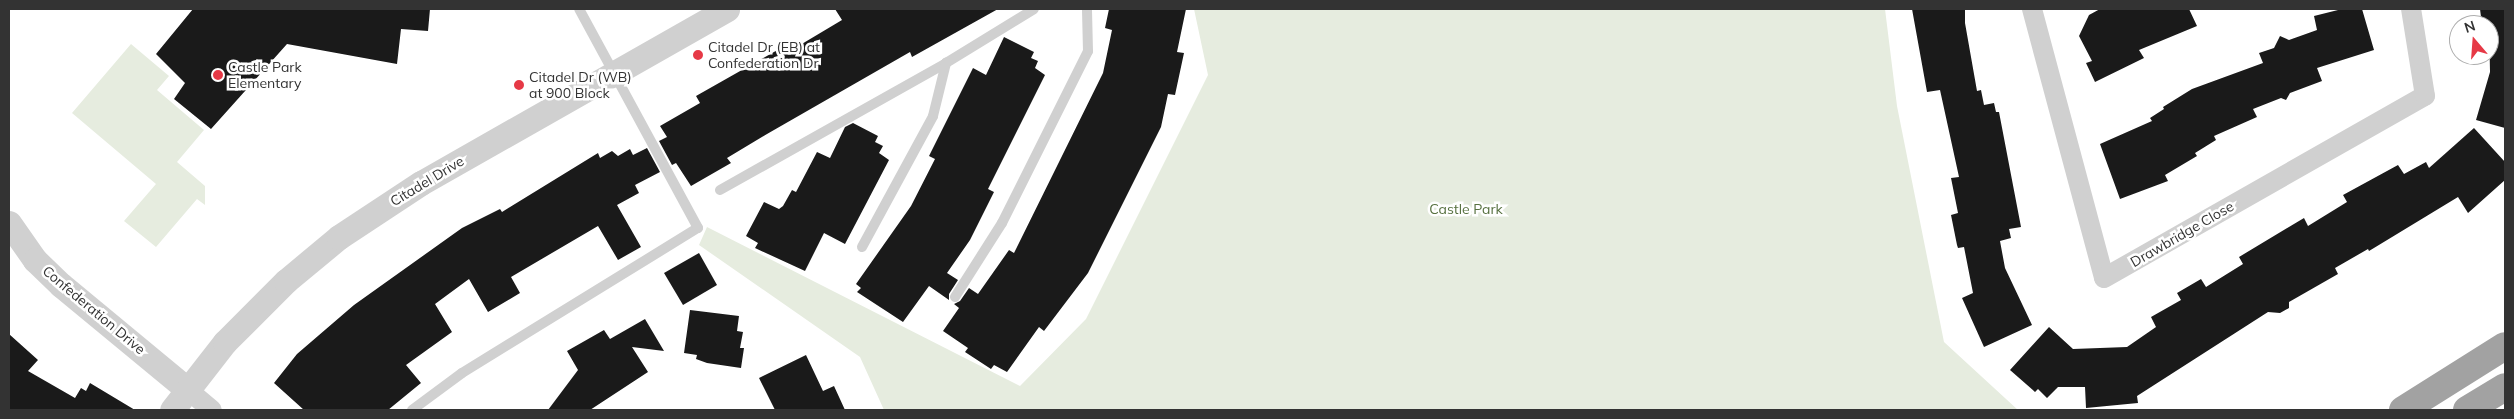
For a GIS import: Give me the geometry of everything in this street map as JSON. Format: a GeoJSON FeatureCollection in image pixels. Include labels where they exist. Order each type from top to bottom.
{"type":"FeatureCollection","features":[{"type":"Feature","properties":{"kind":"highway"},"geometry":{"type":"LineString","coordinates":[[2402,410],[2505,346]]}},
{"type":"Feature","properties":{"kind":"highway"},"geometry":{"type":"LineString","coordinates":[[2467,410],[2505,387]]}},
{"type":"Feature","properties":{"kind":"street","name":"Citadel Drive"},"geometry":{"type":"LineString","coordinates":[[172,410],[225,342],[286,281],[339,238],[421,183],[727,9]]}},
{"type":"Feature","properties":{"kind":"street","name":"Drawbridge Close"},"geometry":{"type":"LineString","coordinates":[[2032,9],[2104,278],[2425,96],[2411,9]]}},
{"type":"Feature","properties":{"kind":"street","name":"Confederation Drive"},"geometry":{"type":"LineString","coordinates":[[9,223],[36,260],[61,285],[188,390]]}},
{"type":"Feature","properties":{"kind":"street"},"geometry":{"type":"LineString","coordinates":[[188,390],[212,410]]}},
{"type":"Feature","properties":{"kind":"lane"},"geometry":{"type":"LineString","coordinates":[[412,410],[462,373],[698,228],[615,72],[578,9]]}},
{"type":"Feature","properties":{"kind":"lane"},"geometry":{"type":"LineString","coordinates":[[720,190],[946,63],[1034,9]]}},
{"type":"Feature","properties":{"kind":"lane"},"geometry":{"type":"LineString","coordinates":[[955,297],[1002,223],[1088,51],[1087,9]]}},
{"type":"Feature","properties":{"kind":"lane"},"geometry":{"type":"LineString","coordinates":[[862,247],[933,116],[946,63]]}},
{"type":"Feature","properties":{"kind":"green space","name":"Castle Park"},"geometry":{"type":"Polygon","coordinates":[[[1194,9],[1885,9],[1897,106],[1944,342],[2018,410],[884,410],[860,357],[699,245],[707,227],[1020,386],[1086,319],[1208,75],[1194,9]]]}},
{"type":"Feature","properties":{"kind":"green space"},"geometry":{"type":"Polygon","coordinates":[[[131,44],[169,76],[157,90],[204,130],[177,162],[205,186],[205,205],[197,199],[156,247],[124,221],[156,184],[72,113],[131,44]]]}},
{"type":"Feature","properties":{"kind":"building","name":"Castle Park Elementary"},"geometry":{"type":"Polygon","coordinates":[[[193,9],[430,9],[428,31],[401,29],[397,64],[287,44],[211,129],[174,99],[185,83],[156,54],[193,9]]]}},
{"type":"Feature","properties":{"kind":"building"},"geometry":{"type":"Polygon","coordinates":[[[835,9],[998,9],[912,57],[910,52],[767,134],[727,158],[731,163],[691,186],[676,163],[672,165],[659,141],[667,137],[660,126],[700,103],[696,96],[781,48],[785,54],[842,20],[835,9]]]}},
{"type":"Feature","properties":{"kind":"building"},"geometry":{"type":"Polygon","coordinates":[[[1109,9],[1186,9],[1177,52],[1184,53],[1175,95],[1168,94],[1161,127],[1088,273],[1044,331],[1039,327],[1007,372],[994,365],[991,369],[965,352],[968,348],[943,331],[959,308],[954,304],[960,301],[969,288],[978,294],[1009,250],[1014,253],[1103,73],[1112,30],[1105,28],[1109,9]]]}},
{"type":"Feature","properties":{"kind":"building"},"geometry":{"type":"Polygon","coordinates":[[[1912,9],[1965,9],[1965,23],[1977,91],[1981,90],[1984,105],[1994,103],[1996,112],[1999,112],[2021,227],[2009,229],[2011,238],[2000,241],[2005,268],[2032,325],[1984,347],[1962,298],[1973,293],[1964,247],[1958,248],[1951,215],[1958,213],[1951,178],[1959,177],[1940,90],[1927,92],[1912,9]]]}},
{"type":"Feature","properties":{"kind":"building"},"geometry":{"type":"Polygon","coordinates":[[[2100,9],[2189,9],[2197,26],[2139,50],[2144,58],[2095,82],[2086,63],[2092,61],[2079,36],[2089,15],[2100,9]]]}},
{"type":"Feature","properties":{"kind":"building"},"geometry":{"type":"Polygon","coordinates":[[[2342,9],[2362,9],[2374,50],[2317,68],[2322,81],[2290,93],[2286,100],[2281,98],[2253,109],[2257,117],[2214,136],[2216,140],[2195,153],[2197,156],[2165,175],[2168,181],[2120,199],[2100,144],[2152,121],[2150,118],[2164,109],[2163,107],[2192,89],[2263,63],[2259,53],[2274,48],[2280,36],[2289,40],[2317,30],[2314,16],[2342,9]]]}},
{"type":"Feature","properties":{"kind":"building"},"geometry":{"type":"Polygon","coordinates":[[[2480,9],[2505,9],[2505,128],[2476,120],[2490,72],[2490,65],[2499,65],[2499,15],[2481,15],[2480,9]]]}},
{"type":"Feature","properties":{"kind":"building"},"geometry":{"type":"Polygon","coordinates":[[[1004,37],[1034,52],[1031,58],[1038,61],[1035,68],[1045,75],[988,189],[994,192],[970,240],[947,273],[958,280],[949,294],[949,300],[929,286],[903,322],[857,292],[861,288],[856,284],[911,206],[935,159],[929,156],[973,68],[986,75],[1004,37]]]}},
{"type":"Feature","properties":{"kind":"building"},"geometry":{"type":"Polygon","coordinates":[[[853,123],[878,136],[875,142],[883,146],[879,153],[889,160],[845,244],[824,233],[805,271],[755,248],[758,243],[746,236],[764,202],[779,209],[783,206],[792,190],[796,192],[817,152],[830,158],[845,127],[853,123]]]}},
{"type":"Feature","properties":{"kind":"building"},"geometry":{"type":"Polygon","coordinates":[[[2474,128],[2505,162],[2505,180],[2468,213],[2458,197],[2369,251],[2368,249],[2335,268],[2338,274],[2289,302],[2289,308],[2280,313],[2268,312],[2137,396],[2138,403],[2086,408],[2085,387],[2058,387],[2047,398],[2038,389],[2035,392],[2010,370],[2049,327],[2073,349],[2127,347],[2156,327],[2151,317],[2181,300],[2177,293],[2201,279],[2206,287],[2243,264],[2239,257],[2304,218],[2308,226],[2347,202],[2343,195],[2398,165],[2404,174],[2426,162],[2429,168],[2474,128]]]}},
{"type":"Feature","properties":{"kind":"building"},"geometry":{"type":"Polygon","coordinates":[[[647,148],[660,172],[635,185],[639,193],[617,205],[641,247],[618,260],[598,226],[511,277],[520,293],[488,312],[469,279],[435,304],[452,332],[406,365],[421,383],[388,410],[304,410],[274,383],[297,354],[354,305],[462,228],[500,209],[502,212],[598,153],[600,158],[612,151],[618,156],[630,149],[633,155],[647,148]]]}},
{"type":"Feature","properties":{"kind":"building"},"geometry":{"type":"Polygon","coordinates":[[[699,253],[717,285],[683,305],[664,273],[699,253]]]}},
{"type":"Feature","properties":{"kind":"building"},"geometry":{"type":"Polygon","coordinates":[[[690,310],[739,316],[737,331],[743,332],[740,348],[744,348],[741,368],[707,363],[696,359],[697,355],[684,353],[690,310]]]}},
{"type":"Feature","properties":{"kind":"building"},"geometry":{"type":"Polygon","coordinates":[[[645,319],[664,351],[632,347],[648,372],[590,410],[548,410],[578,370],[567,351],[604,330],[610,339],[645,319]]]}},
{"type":"Feature","properties":{"kind":"building"},"geometry":{"type":"Polygon","coordinates":[[[9,334],[38,360],[28,371],[75,398],[81,388],[86,391],[90,383],[135,410],[9,410],[9,334]]]}},
{"type":"Feature","properties":{"kind":"building"},"geometry":{"type":"Polygon","coordinates":[[[806,355],[823,391],[834,386],[845,410],[775,410],[759,378],[806,355]]]}},
{"type":"Feature","properties":{"kind":"place","name":"Citadel Dr (EB) at Confederation Dr"},"geometry":{"type":"Point","coordinates":[698,55]}},
{"type":"Feature","properties":{"kind":"place","name":"Castle Park Elementary"},"geometry":{"type":"Point","coordinates":[218,75]}},
{"type":"Feature","properties":{"kind":"place","name":"Citadel Dr (WB) at 900 Block"},"geometry":{"type":"Point","coordinates":[519,85]}}]}
